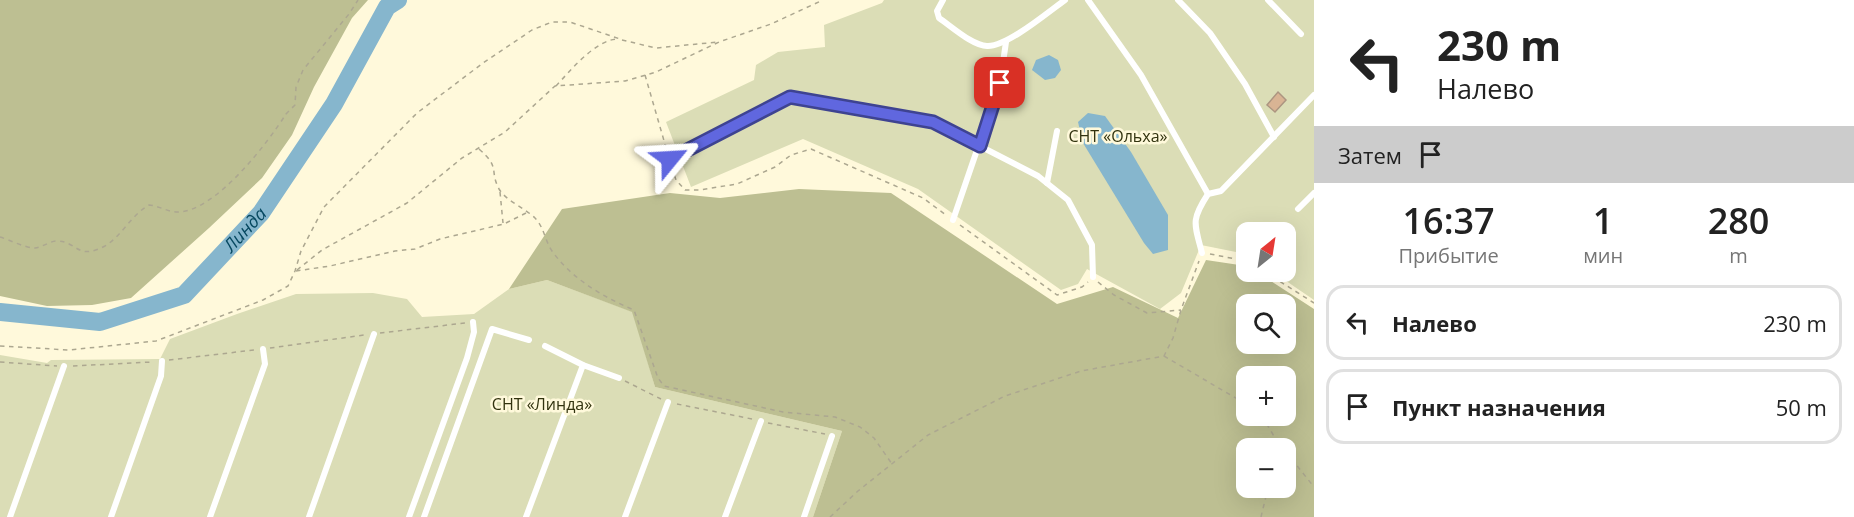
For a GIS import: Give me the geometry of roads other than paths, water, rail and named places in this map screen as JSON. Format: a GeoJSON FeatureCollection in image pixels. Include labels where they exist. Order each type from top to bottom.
{"type":"FeatureCollection","features":[{"type":"Feature","properties":{"kind":"lane"},"geometry":{"type":"LineString","coordinates":[[943,0],[937,11],[939,18],[972,41],[987,47],[1006,42],[1065,0]]}},
{"type":"Feature","properties":{"kind":"lane"},"geometry":{"type":"LineString","coordinates":[[1088,0],[1141,75],[1208,194]]}},
{"type":"Feature","properties":{"kind":"lane"},"geometry":{"type":"LineString","coordinates":[[1178,0],[1216,41],[1245,84],[1274,137]]}},
{"type":"Feature","properties":{"kind":"lane"},"geometry":{"type":"LineString","coordinates":[[1268,0],[1301,34]]}},
{"type":"Feature","properties":{"kind":"lane"},"geometry":{"type":"LineString","coordinates":[[953,220],[1000,83],[1006,42]]}},
{"type":"Feature","properties":{"kind":"lane"},"geometry":{"type":"LineString","coordinates":[[1202,253],[1194,227],[1196,213],[1208,194],[1221,191],[1314,95]]}},
{"type":"Feature","properties":{"kind":"lane"},"geometry":{"type":"LineString","coordinates":[[670,159],[790,97],[933,122],[1038,176],[1068,200],[1092,245],[1094,277]]}},
{"type":"Feature","properties":{"kind":"lane"},"geometry":{"type":"LineString","coordinates":[[1047,183],[1057,131]]}},
{"type":"Feature","properties":{"kind":"lane"},"geometry":{"type":"LineString","coordinates":[[1298,209],[1314,193]]}},
{"type":"Feature","properties":{"kind":"lane"},"geometry":{"type":"LineString","coordinates":[[409,517],[467,358],[474,332],[473,322]]}},
{"type":"Feature","properties":{"kind":"lane"},"geometry":{"type":"LineString","coordinates":[[424,517],[492,329],[529,340]]}},
{"type":"Feature","properties":{"kind":"lane"},"geometry":{"type":"LineString","coordinates":[[309,517],[374,334]]}},
{"type":"Feature","properties":{"kind":"lane"},"geometry":{"type":"LineString","coordinates":[[545,346],[583,365],[619,378]]}},
{"type":"Feature","properties":{"kind":"lane"},"geometry":{"type":"LineString","coordinates":[[210,517],[265,364],[263,349]]}},
{"type":"Feature","properties":{"kind":"lane"},"geometry":{"type":"LineString","coordinates":[[111,517],[161,376],[162,361]]}},
{"type":"Feature","properties":{"kind":"lane"},"geometry":{"type":"LineString","coordinates":[[526,517],[583,365]]}},
{"type":"Feature","properties":{"kind":"lane"},"geometry":{"type":"LineString","coordinates":[[10,517],[64,366]]}},
{"type":"Feature","properties":{"kind":"lane"},"geometry":{"type":"LineString","coordinates":[[625,517],[668,402]]}},
{"type":"Feature","properties":{"kind":"lane"},"geometry":{"type":"LineString","coordinates":[[725,517],[761,421]]}},
{"type":"Feature","properties":{"kind":"lane"},"geometry":{"type":"LineString","coordinates":[[804,517],[832,436]]}},
{"type":"Feature","properties":{"kind":"water"},"geometry":{"type":"Polygon","coordinates":[[[1049,55],[1058,60],[1061,70],[1055,78],[1045,80],[1032,70],[1036,60],[1049,55]]]}},
{"type":"Feature","properties":{"kind":"water"},"geometry":{"type":"Polygon","coordinates":[[[1088,113],[1105,116],[1131,152],[1168,215],[1168,250],[1153,254],[1144,243],[1083,143],[1078,122],[1088,113]]]}},
{"type":"Feature","properties":{"kind":"waterway","name":"Линда"},"geometry":{"type":"LineString","coordinates":[[0,312],[100,322],[184,295],[261,213],[334,104],[387,7],[398,0]]}},
{"type":"Feature","properties":{"kind":"park label","name":"СНТ «Ольха»"},"geometry":{"type":"Point","coordinates":[1118,136]}},
{"type":"Feature","properties":{"kind":"park label","name":"СНТ «Линда»"},"geometry":{"type":"Point","coordinates":[542,404]}}]}
